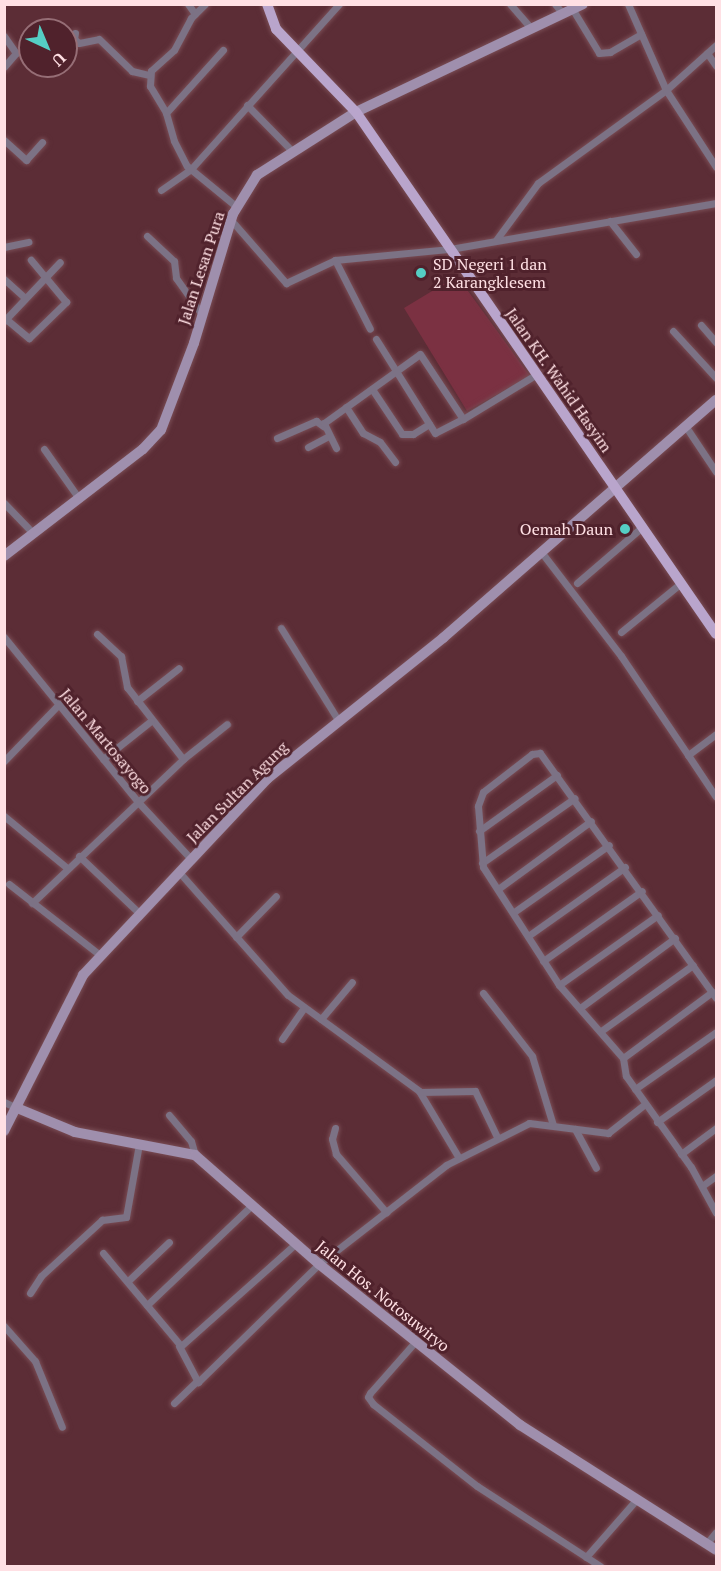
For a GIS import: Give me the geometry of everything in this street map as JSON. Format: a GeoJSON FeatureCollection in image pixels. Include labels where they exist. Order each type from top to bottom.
{"type":"FeatureCollection","features":[{"type":"Feature","properties":{"kind":"main road","name":"Jalan KH. Wahid Hasyim"},"geometry":{"type":"LineString","coordinates":[[267,4],[276,29],[356,112],[641,528],[717,634]]}},
{"type":"Feature","properties":{"kind":"street"},"geometry":{"type":"LineString","coordinates":[[188,4],[195,14]]}},
{"type":"Feature","properties":{"kind":"street"},"geometry":{"type":"LineString","coordinates":[[205,4],[195,14],[177,46],[150,75],[151,93],[166,113],[174,141],[191,169],[237,207]]}},
{"type":"Feature","properties":{"kind":"street"},"geometry":{"type":"LineString","coordinates":[[161,190],[191,169],[295,50],[339,4]]}},
{"type":"Feature","properties":{"kind":"street"},"geometry":{"type":"LineString","coordinates":[[510,4],[532,29]]}},
{"type":"Feature","properties":{"kind":"street"},"geometry":{"type":"LineString","coordinates":[[555,4],[573,10],[599,53],[610,52],[641,34]]}},
{"type":"Feature","properties":{"kind":"street"},"geometry":{"type":"LineString","coordinates":[[628,4],[666,90],[714,158],[717,167]]}},
{"type":"Feature","properties":{"kind":"street","name":"Jalan Lesan Pura"},"geometry":{"type":"LineString","coordinates":[[4,556],[149,444],[161,430],[231,220],[257,175],[356,112],[573,10]]}},
{"type":"Feature","properties":{"kind":"street"},"geometry":{"type":"LineString","coordinates":[[4,36],[16,53],[4,67]]}},
{"type":"Feature","properties":{"kind":"street"},"geometry":{"type":"LineString","coordinates":[[78,42],[99,39],[132,71],[150,75]]}},
{"type":"Feature","properties":{"kind":"street"},"geometry":{"type":"LineString","coordinates":[[496,240],[538,183],[666,90],[717,45]]}},
{"type":"Feature","properties":{"kind":"street"},"geometry":{"type":"LineString","coordinates":[[166,113],[223,50]]}},
{"type":"Feature","properties":{"kind":"street"},"geometry":{"type":"LineString","coordinates":[[707,53],[717,66]]}},
{"type":"Feature","properties":{"kind":"street"},"geometry":{"type":"LineString","coordinates":[[247,105],[293,152]]}},
{"type":"Feature","properties":{"kind":"street"},"geometry":{"type":"LineString","coordinates":[[4,140],[26,160],[42,142]]}},
{"type":"Feature","properties":{"kind":"street"},"geometry":{"type":"LineString","coordinates":[[231,220],[283,282],[336,260],[450,249],[717,203]]}},
{"type":"Feature","properties":{"kind":"street"},"geometry":{"type":"LineString","coordinates":[[610,221],[636,254]]}},
{"type":"Feature","properties":{"kind":"street"},"geometry":{"type":"LineString","coordinates":[[147,236],[174,261],[176,278],[201,312]]}},
{"type":"Feature","properties":{"kind":"street"},"geometry":{"type":"LineString","coordinates":[[4,247],[28,242]]}},
{"type":"Feature","properties":{"kind":"street"},"geometry":{"type":"LineString","coordinates":[[31,260],[47,277],[65,295],[64,305],[29,338],[5,320],[47,277],[60,262]]}},
{"type":"Feature","properties":{"kind":"street"},"geometry":{"type":"LineString","coordinates":[[336,260],[370,329]]}},
{"type":"Feature","properties":{"kind":"street"},"geometry":{"type":"LineString","coordinates":[[4,279],[25,298]]}},
{"type":"Feature","properties":{"kind":"street"},"geometry":{"type":"LineString","coordinates":[[701,325],[717,342]]}},
{"type":"Feature","properties":{"kind":"street"},"geometry":{"type":"LineString","coordinates":[[673,331],[717,378]]}},
{"type":"Feature","properties":{"kind":"street"},"geometry":{"type":"LineString","coordinates":[[376,339],[398,370],[429,424],[439,433],[537,374]]}},
{"type":"Feature","properties":{"kind":"street"},"geometry":{"type":"LineString","coordinates":[[323,426],[398,370],[423,355],[463,419]]}},
{"type":"Feature","properties":{"kind":"street"},"geometry":{"type":"LineString","coordinates":[[372,389],[402,434],[413,434],[429,424]]}},
{"type":"Feature","properties":{"kind":"street","name":"Jalan Sultan Agung"},"geometry":{"type":"LineString","coordinates":[[4,1131],[71,994],[100,956],[139,913],[267,779],[338,720],[427,652],[717,400]]}},
{"type":"Feature","properties":{"kind":"street"},"geometry":{"type":"LineString","coordinates":[[346,407],[363,433],[380,442],[395,462]]}},
{"type":"Feature","properties":{"kind":"street"},"geometry":{"type":"LineString","coordinates":[[278,438],[316,421],[323,426],[336,448]]}},
{"type":"Feature","properties":{"kind":"street"},"geometry":{"type":"LineString","coordinates":[[686,427],[717,472]]}},
{"type":"Feature","properties":{"kind":"street"},"geometry":{"type":"LineString","coordinates":[[308,447],[329,436]]}},
{"type":"Feature","properties":{"kind":"street"},"geometry":{"type":"LineString","coordinates":[[44,449],[78,497]]}},
{"type":"Feature","properties":{"kind":"street"},"geometry":{"type":"LineString","coordinates":[[4,502],[33,533]]}},
{"type":"Feature","properties":{"kind":"street"},"geometry":{"type":"LineString","coordinates":[[577,584],[641,528]]}},
{"type":"Feature","properties":{"kind":"street"},"geometry":{"type":"LineString","coordinates":[[542,553],[621,656],[717,797]]}},
{"type":"Feature","properties":{"kind":"street"},"geometry":{"type":"LineString","coordinates":[[621,632],[681,583]]}},
{"type":"Feature","properties":{"kind":"street"},"geometry":{"type":"LineString","coordinates":[[280,628],[338,720]]}},
{"type":"Feature","properties":{"kind":"street"},"geometry":{"type":"LineString","coordinates":[[97,634],[121,656],[123,679],[151,720],[183,759]]}},
{"type":"Feature","properties":{"kind":"street","name":"Jalan Martosayogo"},"geometry":{"type":"LineString","coordinates":[[4,637],[139,803],[191,859]]}},
{"type":"Feature","properties":{"kind":"street"},"geometry":{"type":"LineString","coordinates":[[137,701],[179,668]]}},
{"type":"Feature","properties":{"kind":"street"},"geometry":{"type":"LineString","coordinates":[[4,761],[58,705]]}},
{"type":"Feature","properties":{"kind":"street"},"geometry":{"type":"LineString","coordinates":[[103,759],[151,720]]}},
{"type":"Feature","properties":{"kind":"street"},"geometry":{"type":"LineString","coordinates":[[32,903],[183,759],[227,724]]}},
{"type":"Feature","properties":{"kind":"street"},"geometry":{"type":"LineString","coordinates":[[688,755],[717,734]]}},
{"type":"Feature","properties":{"kind":"street"},"geometry":{"type":"LineString","coordinates":[[4,748],[12,752]]}},
{"type":"Feature","properties":{"kind":"street"},"geometry":{"type":"LineString","coordinates":[[623,1058],[715,995],[575,798],[540,753],[532,754],[480,795],[479,831],[482,863],[560,985],[623,1058],[626,1076],[681,1154],[717,1213]]}},
{"type":"Feature","properties":{"kind":"street"},"geometry":{"type":"LineString","coordinates":[[479,831],[557,775]]}},
{"type":"Feature","properties":{"kind":"street"},"geometry":{"type":"LineString","coordinates":[[482,863],[575,798]]}},
{"type":"Feature","properties":{"kind":"street"},"geometry":{"type":"LineString","coordinates":[[4,816],[67,868]]}},
{"type":"Feature","properties":{"kind":"street"},"geometry":{"type":"LineString","coordinates":[[498,889],[591,821]]}},
{"type":"Feature","properties":{"kind":"street"},"geometry":{"type":"LineString","coordinates":[[514,912],[609,844]]}},
{"type":"Feature","properties":{"kind":"street"},"geometry":{"type":"LineString","coordinates":[[79,856],[139,913]]}},
{"type":"Feature","properties":{"kind":"street"},"geometry":{"type":"LineString","coordinates":[[528,936],[625,867]]}},
{"type":"Feature","properties":{"kind":"street"},"geometry":{"type":"LineString","coordinates":[[179,872],[236,937],[304,1008],[420,1092],[459,1158]]}},
{"type":"Feature","properties":{"kind":"street"},"geometry":{"type":"LineString","coordinates":[[9,884],[100,956]]}},
{"type":"Feature","properties":{"kind":"street"},"geometry":{"type":"LineString","coordinates":[[543,961],[642,891]]}},
{"type":"Feature","properties":{"kind":"street"},"geometry":{"type":"LineString","coordinates":[[236,937],[276,897]]}},
{"type":"Feature","properties":{"kind":"street"},"geometry":{"type":"LineString","coordinates":[[560,985],[658,915]]}},
{"type":"Feature","properties":{"kind":"street"},"geometry":{"type":"LineString","coordinates":[[580,1008],[675,938]]}},
{"type":"Feature","properties":{"kind":"street"},"geometry":{"type":"LineString","coordinates":[[601,1031],[693,965]]}},
{"type":"Feature","properties":{"kind":"street"},"geometry":{"type":"LineString","coordinates":[[321,1019],[352,982]]}},
{"type":"Feature","properties":{"kind":"street"},"geometry":{"type":"LineString","coordinates":[[483,993],[531,1056],[554,1125]]}},
{"type":"Feature","properties":{"kind":"street"},"geometry":{"type":"LineString","coordinates":[[282,1039],[304,1008]]}},
{"type":"Feature","properties":{"kind":"street"},"geometry":{"type":"LineString","coordinates":[[635,1089],[717,1032]]}},
{"type":"Feature","properties":{"kind":"street"},"geometry":{"type":"LineString","coordinates":[[657,1122],[717,1080]]}},
{"type":"Feature","properties":{"kind":"street"},"geometry":{"type":"LineString","coordinates":[[420,1092],[475,1091],[497,1137]]}},
{"type":"Feature","properties":{"kind":"street"},"geometry":{"type":"LineString","coordinates":[[4,1102],[17,1108]]}},
{"type":"Feature","properties":{"kind":"street"},"geometry":{"type":"LineString","coordinates":[[174,1403],[319,1264],[459,1158],[529,1123],[608,1133],[645,1104]]}},
{"type":"Feature","properties":{"kind":"street","name":"Jalan Hos. Notosuwiryo"},"geometry":{"type":"LineString","coordinates":[[17,1108],[75,1132],[195,1155],[319,1264],[520,1425],[717,1550]]}},
{"type":"Feature","properties":{"kind":"street"},"geometry":{"type":"LineString","coordinates":[[169,1115],[191,1142],[195,1155]]}},
{"type":"Feature","properties":{"kind":"street"},"geometry":{"type":"LineString","coordinates":[[335,1128],[332,1139],[336,1154],[386,1212]]}},
{"type":"Feature","properties":{"kind":"street"},"geometry":{"type":"LineString","coordinates":[[681,1154],[717,1128]]}},
{"type":"Feature","properties":{"kind":"street"},"geometry":{"type":"LineString","coordinates":[[576,1129],[596,1168]]}},
{"type":"Feature","properties":{"kind":"street"},"geometry":{"type":"LineString","coordinates":[[30,1293],[41,1275],[102,1220],[126,1217],[140,1144]]}},
{"type":"Feature","properties":{"kind":"street"},"geometry":{"type":"LineString","coordinates":[[702,1186],[717,1176]]}},
{"type":"Feature","properties":{"kind":"street"},"geometry":{"type":"LineString","coordinates":[[147,1305],[252,1205]]}},
{"type":"Feature","properties":{"kind":"street"},"geometry":{"type":"LineString","coordinates":[[129,1280],[169,1242]]}},
{"type":"Feature","properties":{"kind":"street"},"geometry":{"type":"LineString","coordinates":[[178,1346],[295,1244]]}},
{"type":"Feature","properties":{"kind":"street"},"geometry":{"type":"LineString","coordinates":[[103,1253],[129,1280],[178,1346],[196,1382]]}},
{"type":"Feature","properties":{"kind":"street"},"geometry":{"type":"LineString","coordinates":[[4,1326],[35,1360],[62,1427]]}},
{"type":"Feature","properties":{"kind":"street"},"geometry":{"type":"LineString","coordinates":[[415,1342],[368,1397],[477,1486],[600,1566]]}},
{"type":"Feature","properties":{"kind":"street"},"geometry":{"type":"LineString","coordinates":[[586,1557],[636,1500]]}},
{"type":"Feature","properties":{"kind":"street"},"geometry":{"type":"LineString","coordinates":[[707,1543],[717,1532]]}},
{"type":"Feature","properties":{"kind":"shaded area"},"geometry":{"type":"Polygon","coordinates":[[[457,276],[530,376],[467,411],[404,308],[457,276]]]}},
{"type":"Feature","properties":{"kind":"place","name":"SD Negeri 1 dan 2 Karangklesem"},"geometry":{"type":"Point","coordinates":[421,273]}},
{"type":"Feature","properties":{"kind":"place","name":"Oemah Daun"},"geometry":{"type":"Point","coordinates":[625,529]}}]}
